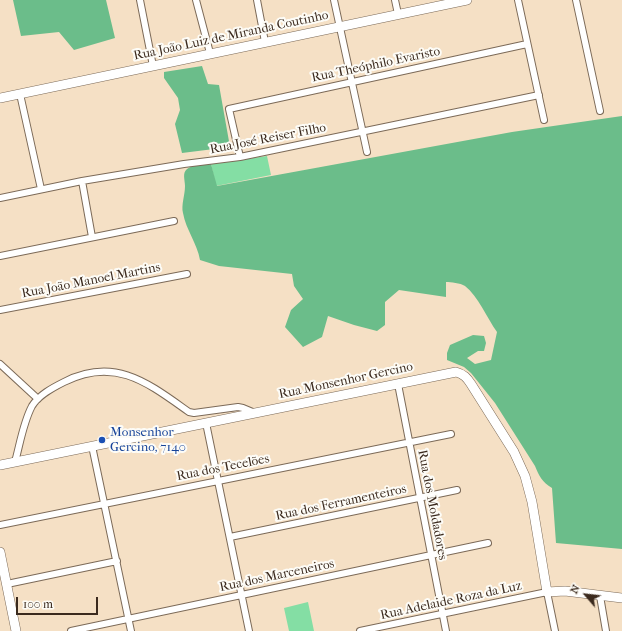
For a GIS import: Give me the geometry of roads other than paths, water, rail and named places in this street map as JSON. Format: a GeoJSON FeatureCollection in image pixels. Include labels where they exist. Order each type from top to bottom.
{"type":"FeatureCollection","features":[{"type":"Feature","properties":{"kind":"main road","name":"Rua João Luiz de Miranda Coutinho"},"geometry":{"type":"LineString","coordinates":[[0,98],[467,0]]}},
{"type":"Feature","properties":{"kind":"main road","name":"Rua Monsenhor Gercino"},"geometry":{"type":"LineString","coordinates":[[0,465],[456,372],[462,373],[469,380],[514,452],[525,476],[532,502],[547,592]]}},
{"type":"Feature","properties":{"kind":"main road"},"geometry":{"type":"LineString","coordinates":[[0,552],[16,631]]}},
{"type":"Feature","properties":{"kind":"main road"},"geometry":{"type":"LineString","coordinates":[[547,592],[565,591],[622,598]]}},
{"type":"Feature","properties":{"kind":"street"},"geometry":{"type":"LineString","coordinates":[[140,0],[152,66]]}},
{"type":"Feature","properties":{"kind":"street"},"geometry":{"type":"LineString","coordinates":[[196,0],[210,53]]}},
{"type":"Feature","properties":{"kind":"street"},"geometry":{"type":"LineString","coordinates":[[257,0],[265,42]]}},
{"type":"Feature","properties":{"kind":"street"},"geometry":{"type":"LineString","coordinates":[[334,0],[367,152]]}},
{"type":"Feature","properties":{"kind":"street"},"geometry":{"type":"LineString","coordinates":[[395,0],[398,14]]}},
{"type":"Feature","properties":{"kind":"street"},"geometry":{"type":"LineString","coordinates":[[518,0],[544,120]]}},
{"type":"Feature","properties":{"kind":"street"},"geometry":{"type":"LineString","coordinates":[[576,0],[600,110]]}},
{"type":"Feature","properties":{"kind":"street","name":"Rua Theóphilo Evaristo"},"geometry":{"type":"LineString","coordinates":[[240,157],[229,109],[527,44]]}},
{"type":"Feature","properties":{"kind":"street"},"geometry":{"type":"LineString","coordinates":[[20,94],[41,189]]}},
{"type":"Feature","properties":{"kind":"street","name":"Rua José Reiser Filho"},"geometry":{"type":"LineString","coordinates":[[0,198],[82,181],[240,157],[539,95]]}},
{"type":"Feature","properties":{"kind":"street"},"geometry":{"type":"LineString","coordinates":[[82,181],[92,238]]}},
{"type":"Feature","properties":{"kind":"street"},"geometry":{"type":"LineString","coordinates":[[0,256],[174,221]]}},
{"type":"Feature","properties":{"kind":"street","name":"Rua João Manoel Martins"},"geometry":{"type":"LineString","coordinates":[[0,310],[187,274]]}},
{"type":"Feature","properties":{"kind":"street"},"geometry":{"type":"LineString","coordinates":[[0,364],[38,399]]}},
{"type":"Feature","properties":{"kind":"street"},"geometry":{"type":"LineString","coordinates":[[15,462],[26,422],[32,407],[38,399],[51,389],[73,377],[89,372],[107,372],[131,376],[153,387],[189,412],[201,413],[238,407],[255,413]]}},
{"type":"Feature","properties":{"kind":"street","name":"Rua dos Moldadores"},"geometry":{"type":"LineString","coordinates":[[398,384],[446,631]]}},
{"type":"Feature","properties":{"kind":"street"},"geometry":{"type":"LineString","coordinates":[[206,423],[249,631]]}},
{"type":"Feature","properties":{"kind":"street","name":"Rua dos Tecelões"},"geometry":{"type":"LineString","coordinates":[[0,525],[450,434]]}},
{"type":"Feature","properties":{"kind":"street"},"geometry":{"type":"LineString","coordinates":[[92,446],[131,631]]}},
{"type":"Feature","properties":{"kind":"street","name":"Rua dos Ferramenteiros"},"geometry":{"type":"LineString","coordinates":[[230,537],[457,490]]}},
{"type":"Feature","properties":{"kind":"street","name":"Rua dos Marceneiros"},"geometry":{"type":"LineString","coordinates":[[71,631],[488,543]]}},
{"type":"Feature","properties":{"kind":"street"},"geometry":{"type":"LineString","coordinates":[[7,584],[117,561]]}},
{"type":"Feature","properties":{"kind":"street"},"geometry":{"type":"LineString","coordinates":[[547,592],[555,631]]}},
{"type":"Feature","properties":{"kind":"street","name":"Rua Adelaide Roza da Luz"},"geometry":{"type":"LineString","coordinates":[[360,631],[547,592]]}},
{"type":"Feature","properties":{"kind":"street"},"geometry":{"type":"LineString","coordinates":[[600,596],[606,631]]}},
{"type":"Feature","properties":{"kind":"place","name":"Monsenhor Gercino, 7140"},"geometry":{"type":"Point","coordinates":[102,440]}}]}
